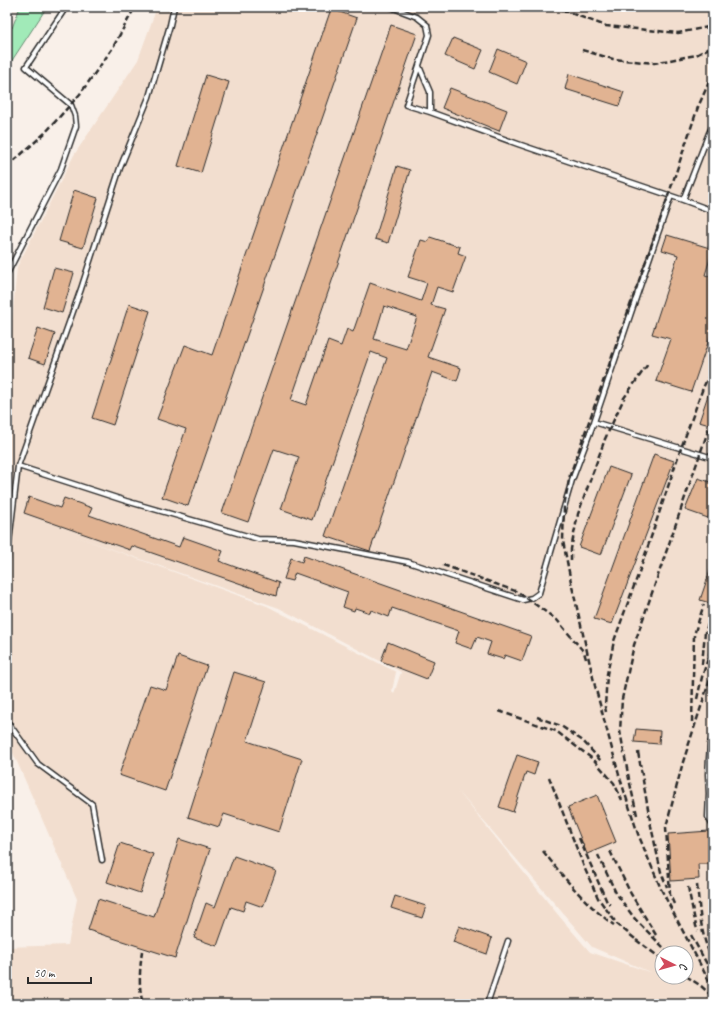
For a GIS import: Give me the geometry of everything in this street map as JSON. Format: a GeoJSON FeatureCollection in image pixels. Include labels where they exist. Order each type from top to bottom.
{"type":"FeatureCollection","features":[{"type":"Feature","properties":{"kind":"lane"},"geometry":{"type":"LineString","coordinates":[[7,274],[62,169],[76,126],[75,116],[71,105],[26,67],[66,7]]}},
{"type":"Feature","properties":{"kind":"lane"},"geometry":{"type":"LineString","coordinates":[[7,559],[18,466],[81,289],[120,168],[149,98],[174,7]]}},
{"type":"Feature","properties":{"kind":"lane"},"geometry":{"type":"LineString","coordinates":[[391,7],[417,17],[427,25],[429,35],[406,105],[430,112],[713,211]]}},
{"type":"Feature","properties":{"kind":"lane"},"geometry":{"type":"LineString","coordinates":[[419,66],[430,92],[430,112]]}},
{"type":"Feature","properties":{"kind":"lane"},"geometry":{"type":"LineString","coordinates":[[683,200],[713,125]]}},
{"type":"Feature","properties":{"kind":"lane"},"geometry":{"type":"LineString","coordinates":[[18,466],[258,539],[294,540],[408,562],[523,600],[532,598],[539,592],[572,480],[594,422],[671,196]]}},
{"type":"Feature","properties":{"kind":"lane"},"geometry":{"type":"LineString","coordinates":[[594,422],[713,458]]}},
{"type":"Feature","properties":{"kind":"lane"},"geometry":{"type":"LineString","coordinates":[[7,721],[38,764],[92,804],[102,860]]}},
{"type":"Feature","properties":{"kind":"lane"},"geometry":{"type":"LineString","coordinates":[[713,736],[710,744],[708,774],[708,817],[713,826]]}},
{"type":"Feature","properties":{"kind":"lane"},"geometry":{"type":"LineString","coordinates":[[487,1004],[508,941]]}},
{"type":"Feature","properties":{"kind":"shaded area"},"geometry":{"type":"Polygon","coordinates":[[[157,7],[713,7],[713,1004],[7,1004],[7,947],[68,945],[77,899],[7,739],[7,376],[17,267],[74,155],[138,60],[157,7]],[[75,536],[267,606],[396,672],[392,691],[394,694],[401,672],[279,608],[75,536]],[[457,790],[590,952],[652,973],[592,947],[457,790]]]}},
{"type":"Feature","properties":{"kind":"green space"},"geometry":{"type":"Polygon","coordinates":[[[20,7],[47,7],[7,68],[7,26],[12,28],[20,7]]]}},
{"type":"Feature","properties":{"kind":"building"},"geometry":{"type":"Polygon","coordinates":[[[331,9],[357,18],[188,506],[162,497],[186,429],[157,419],[185,345],[212,355],[331,9]]]}},
{"type":"Feature","properties":{"kind":"building"},"geometry":{"type":"Polygon","coordinates":[[[391,25],[417,34],[291,400],[306,405],[328,341],[341,346],[347,329],[353,332],[370,283],[421,301],[427,283],[408,277],[421,240],[428,242],[430,237],[460,247],[458,253],[466,256],[453,292],[437,287],[431,305],[445,309],[428,357],[461,368],[457,381],[432,372],[370,551],[325,536],[387,358],[371,352],[312,520],[281,509],[299,457],[274,449],[248,522],[222,513],[391,25]],[[384,306],[374,339],[406,349],[417,317],[384,306]]]}},
{"type":"Feature","properties":{"kind":"building"},"geometry":{"type":"Polygon","coordinates":[[[453,38],[483,50],[475,69],[445,56],[453,38]]]}},
{"type":"Feature","properties":{"kind":"building"},"geometry":{"type":"Polygon","coordinates":[[[498,49],[526,61],[517,84],[489,72],[498,49]]]}},
{"type":"Feature","properties":{"kind":"building"},"geometry":{"type":"Polygon","coordinates":[[[569,74],[624,92],[619,106],[565,89],[569,74]]]}},
{"type":"Feature","properties":{"kind":"building"},"geometry":{"type":"Polygon","coordinates":[[[206,75],[229,82],[201,173],[178,166],[206,75]]]}},
{"type":"Feature","properties":{"kind":"building"},"geometry":{"type":"Polygon","coordinates":[[[450,88],[507,110],[499,131],[442,108],[450,88]]]}},
{"type":"Feature","properties":{"kind":"building"},"geometry":{"type":"Polygon","coordinates":[[[397,166],[410,170],[388,243],[375,239],[397,166]]]}},
{"type":"Feature","properties":{"kind":"building"},"geometry":{"type":"Polygon","coordinates":[[[74,190],[98,198],[83,248],[59,241],[74,190]]]}},
{"type":"Feature","properties":{"kind":"building"},"geometry":{"type":"Polygon","coordinates":[[[667,235],[713,249],[705,275],[713,277],[713,328],[691,392],[656,381],[671,339],[652,334],[678,255],[662,250],[667,235]]]}},
{"type":"Feature","properties":{"kind":"building"},"geometry":{"type":"Polygon","coordinates":[[[54,268],[74,273],[62,313],[43,307],[54,268]]]}},
{"type":"Feature","properties":{"kind":"building"},"geometry":{"type":"Polygon","coordinates":[[[129,304],[150,311],[113,425],[92,418],[129,304]]]}},
{"type":"Feature","properties":{"kind":"building"},"geometry":{"type":"Polygon","coordinates":[[[38,328],[55,334],[45,364],[28,358],[38,328]]]}},
{"type":"Feature","properties":{"kind":"building"},"geometry":{"type":"Polygon","coordinates":[[[712,383],[713,384],[713,426],[699,422],[712,383]]]}},
{"type":"Feature","properties":{"kind":"building"},"geometry":{"type":"Polygon","coordinates":[[[654,454],[674,461],[612,624],[594,619],[654,454]]]}},
{"type":"Feature","properties":{"kind":"building"},"geometry":{"type":"Polygon","coordinates":[[[609,467],[631,475],[601,555],[579,547],[609,467]]]}},
{"type":"Feature","properties":{"kind":"building"},"geometry":{"type":"Polygon","coordinates":[[[698,478],[713,483],[713,506],[708,518],[685,510],[698,478]]]}},
{"type":"Feature","properties":{"kind":"building"},"geometry":{"type":"Polygon","coordinates":[[[29,497],[60,508],[64,498],[92,508],[89,515],[179,547],[183,537],[223,551],[219,561],[279,583],[276,596],[132,546],[130,550],[24,513],[29,497]]]}},
{"type":"Feature","properties":{"kind":"building"},"geometry":{"type":"Polygon","coordinates":[[[304,556],[531,636],[522,661],[505,655],[503,659],[487,654],[491,642],[477,637],[472,649],[455,643],[459,631],[392,608],[389,617],[371,610],[370,613],[355,608],[354,611],[343,607],[348,592],[295,573],[292,581],[284,579],[291,558],[302,562],[304,556]]]}},
{"type":"Feature","properties":{"kind":"building"},"geometry":{"type":"Polygon","coordinates":[[[713,565],[713,604],[700,600],[713,565]]]}},
{"type":"Feature","properties":{"kind":"building"},"geometry":{"type":"Polygon","coordinates":[[[388,642],[434,661],[427,679],[381,661],[388,642]]]}},
{"type":"Feature","properties":{"kind":"building"},"geometry":{"type":"Polygon","coordinates":[[[178,656],[207,666],[165,791],[119,775],[150,685],[166,690],[178,656]]]}},
{"type":"Feature","properties":{"kind":"building"},"geometry":{"type":"Polygon","coordinates":[[[234,672],[266,682],[247,741],[302,759],[279,832],[224,814],[219,827],[188,817],[234,672]]]}},
{"type":"Feature","properties":{"kind":"building"},"geometry":{"type":"Polygon","coordinates":[[[636,729],[660,731],[659,744],[634,742],[636,729]]]}},
{"type":"Feature","properties":{"kind":"building"},"geometry":{"type":"Polygon","coordinates":[[[517,755],[538,762],[534,775],[526,772],[513,812],[499,807],[517,755]]]}},
{"type":"Feature","properties":{"kind":"building"},"geometry":{"type":"Polygon","coordinates":[[[597,795],[616,842],[587,854],[568,807],[597,795]]]}},
{"type":"Feature","properties":{"kind":"building"},"geometry":{"type":"Polygon","coordinates":[[[709,831],[711,864],[698,864],[699,879],[671,881],[668,834],[709,831]]]}},
{"type":"Feature","properties":{"kind":"building"},"geometry":{"type":"Polygon","coordinates":[[[179,839],[210,849],[175,958],[88,930],[98,899],[154,917],[179,839]]]}},
{"type":"Feature","properties":{"kind":"building"},"geometry":{"type":"Polygon","coordinates":[[[120,843],[153,854],[140,893],[107,882],[120,843]]]}},
{"type":"Feature","properties":{"kind":"building"},"geometry":{"type":"Polygon","coordinates":[[[234,856],[276,871],[263,907],[246,901],[243,911],[231,907],[217,946],[194,938],[206,903],[215,907],[234,856]]]}},
{"type":"Feature","properties":{"kind":"building"},"geometry":{"type":"Polygon","coordinates":[[[395,896],[426,906],[422,918],[391,908],[395,896]]]}},
{"type":"Feature","properties":{"kind":"building"},"geometry":{"type":"Polygon","coordinates":[[[459,926],[492,938],[487,954],[453,942],[459,926]]]}},
{"type":"Feature","properties":{"kind":"railway"},"geometry":{"type":"LineString","coordinates":[[7,167],[45,133],[80,94],[112,49],[135,7]]}},
{"type":"Feature","properties":{"kind":"railway"},"geometry":{"type":"LineString","coordinates":[[554,7],[606,26],[678,33],[713,26]]}},
{"type":"Feature","properties":{"kind":"railway"},"geometry":{"type":"LineString","coordinates":[[582,50],[613,59],[654,63],[696,55],[713,46]]}},
{"type":"Feature","properties":{"kind":"railway"},"geometry":{"type":"LineString","coordinates":[[713,73],[698,107],[653,241],[570,475],[564,506],[563,541],[595,686],[619,775],[638,834],[661,889],[713,989]]}},
{"type":"Feature","properties":{"kind":"railway"},"geometry":{"type":"LineString","coordinates":[[571,561],[571,549],[578,514],[605,439],[624,398],[648,364]]}},
{"type":"Feature","properties":{"kind":"railway"},"geometry":{"type":"LineString","coordinates":[[606,712],[607,674],[614,641],[680,451],[703,388],[713,367]]}},
{"type":"Feature","properties":{"kind":"railway"},"geometry":{"type":"LineString","coordinates":[[637,815],[620,731],[622,699],[634,645],[709,428]]}},
{"type":"Feature","properties":{"kind":"railway"},"geometry":{"type":"LineString","coordinates":[[443,565],[518,592],[557,620],[584,652],[586,659]]}},
{"type":"Feature","properties":{"kind":"railway"},"geometry":{"type":"LineString","coordinates":[[692,722],[694,635],[704,604]]}},
{"type":"Feature","properties":{"kind":"railway"},"geometry":{"type":"LineString","coordinates":[[702,664],[705,632],[713,612]]}},
{"type":"Feature","properties":{"kind":"railway"},"geometry":{"type":"LineString","coordinates":[[697,699],[702,677],[713,643]]}},
{"type":"Feature","properties":{"kind":"railway"},"geometry":{"type":"LineString","coordinates":[[674,904],[670,895],[666,827],[683,762],[713,670]]}},
{"type":"Feature","properties":{"kind":"railway"},"geometry":{"type":"LineString","coordinates":[[499,711],[556,731],[594,760],[614,783],[622,800]]}},
{"type":"Feature","properties":{"kind":"railway"},"geometry":{"type":"LineString","coordinates":[[537,717],[561,726],[583,741],[601,761]]}},
{"type":"Feature","properties":{"kind":"railway"},"geometry":{"type":"LineString","coordinates":[[638,752],[651,826],[661,872],[667,887]]}},
{"type":"Feature","properties":{"kind":"railway"},"geometry":{"type":"LineString","coordinates":[[549,777],[584,867],[598,898],[617,924],[640,943]]}},
{"type":"Feature","properties":{"kind":"railway"},"geometry":{"type":"LineString","coordinates":[[579,838],[607,902],[610,905]]}},
{"type":"Feature","properties":{"kind":"railway"},"geometry":{"type":"LineString","coordinates":[[543,851],[567,881],[585,900],[614,925]]}},
{"type":"Feature","properties":{"kind":"railway"},"geometry":{"type":"LineString","coordinates":[[610,851],[631,894],[656,935]]}},
{"type":"Feature","properties":{"kind":"railway"},"geometry":{"type":"LineString","coordinates":[[598,855],[616,893],[635,919],[661,945]]}},
{"type":"Feature","properties":{"kind":"railway"},"geometry":{"type":"LineString","coordinates":[[713,882],[711,927],[713,936]]}},
{"type":"Feature","properties":{"kind":"railway"},"geometry":{"type":"LineString","coordinates":[[697,885],[703,933],[705,942],[713,960]]}},
{"type":"Feature","properties":{"kind":"railway"},"geometry":{"type":"LineString","coordinates":[[688,887],[698,931]]}},
{"type":"Feature","properties":{"kind":"railway"},"geometry":{"type":"LineString","coordinates":[[691,935],[713,975]]}},
{"type":"Feature","properties":{"kind":"railway"},"geometry":{"type":"LineString","coordinates":[[636,940],[654,953]]}},
{"type":"Feature","properties":{"kind":"railway"},"geometry":{"type":"LineString","coordinates":[[142,951],[140,984],[143,1004]]}},
{"type":"Feature","properties":{"kind":"railway"},"geometry":{"type":"LineString","coordinates":[[694,981],[713,997]]}}]}
